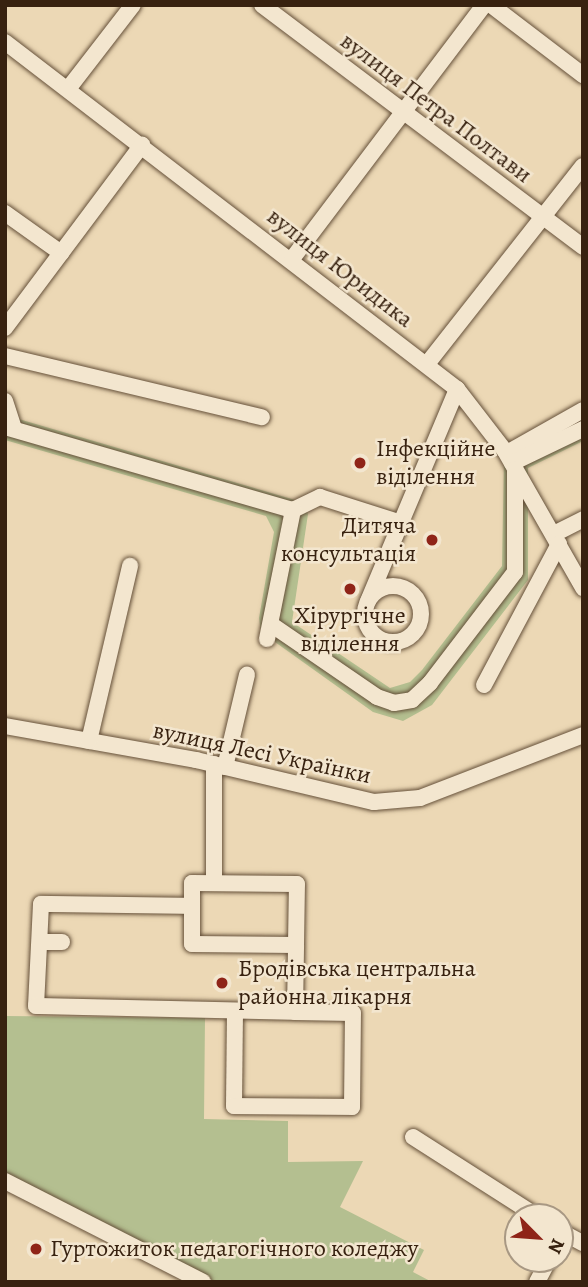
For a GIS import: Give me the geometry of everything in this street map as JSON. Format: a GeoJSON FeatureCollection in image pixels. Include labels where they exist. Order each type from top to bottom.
{"type":"FeatureCollection","features":[{"type":"Feature","properties":{"kind":"street"},"geometry":{"type":"LineString","coordinates":[[68,89],[133,5]]}},
{"type":"Feature","properties":{"kind":"street","name":"вулиця Петра Полтави"},"geometry":{"type":"LineString","coordinates":[[262,5],[583,247]]}},
{"type":"Feature","properties":{"kind":"street"},"geometry":{"type":"LineString","coordinates":[[292,259],[484,5]]}},
{"type":"Feature","properties":{"kind":"street"},"geometry":{"type":"LineString","coordinates":[[491,5],[583,75]]}},
{"type":"Feature","properties":{"kind":"street","name":"вулиця Юридика"},"geometry":{"type":"LineString","coordinates":[[5,42],[292,259],[457,389],[511,461],[583,588]]}},
{"type":"Feature","properties":{"kind":"street"},"geometry":{"type":"LineString","coordinates":[[5,328],[142,145]]}},
{"type":"Feature","properties":{"kind":"street"},"geometry":{"type":"LineString","coordinates":[[427,364],[583,166]]}},
{"type":"Feature","properties":{"kind":"street"},"geometry":{"type":"LineString","coordinates":[[5,213],[61,253]]}},
{"type":"Feature","properties":{"kind":"street"},"geometry":{"type":"LineString","coordinates":[[5,356],[262,417]]}},
{"type":"Feature","properties":{"kind":"street"},"geometry":{"type":"LineString","coordinates":[[368,601],[457,389]]}},
{"type":"Feature","properties":{"kind":"street"},"geometry":{"type":"LineString","coordinates":[[5,401],[10,428],[293,510],[320,497],[401,523]]}},
{"type":"Feature","properties":{"kind":"street"},"geometry":{"type":"LineString","coordinates":[[511,461],[583,410]]}},
{"type":"Feature","properties":{"kind":"street"},"geometry":{"type":"LineString","coordinates":[[511,461],[583,429]]}},
{"type":"Feature","properties":{"kind":"street"},"geometry":{"type":"LineString","coordinates":[[293,510],[269,632],[377,697],[394,703],[412,699],[430,683],[515,572],[511,461]]}},
{"type":"Feature","properties":{"kind":"street"},"geometry":{"type":"LineString","coordinates":[[484,685],[556,539],[583,519]]}},
{"type":"Feature","properties":{"kind":"street"},"geometry":{"type":"LineString","coordinates":[[89,741],[130,566]]}},
{"type":"Feature","properties":{"kind":"street"},"geometry":{"type":"LineString","coordinates":[[214,883],[220,766],[247,675]]}},
{"type":"Feature","properties":{"kind":"street","name":"вулиця Лесі Українки"},"geometry":{"type":"LineString","coordinates":[[5,726],[220,766],[363,801],[397,800],[448,789],[583,735]]}},
{"type":"Feature","properties":{"kind":"street"},"geometry":{"type":"LineString","coordinates":[[295,1012],[297,884],[192,883],[192,944],[296,945]]}},
{"type":"Feature","properties":{"kind":"street"},"geometry":{"type":"LineString","coordinates":[[192,906],[41,904],[36,1006],[353,1013],[352,1107],[234,1106],[235,1012]]}},
{"type":"Feature","properties":{"kind":"street"},"geometry":{"type":"LineString","coordinates":[[41,942],[62,942]]}},
{"type":"Feature","properties":{"kind":"street"},"geometry":{"type":"LineString","coordinates":[[413,1137],[516,1203]]}},
{"type":"Feature","properties":{"kind":"street"},"geometry":{"type":"LineString","coordinates":[[5,1181],[203,1282]]}},
{"type":"Feature","properties":{"kind":"green space"},"geometry":{"type":"Polygon","coordinates":[[[5,415],[302,502],[308,514],[292,622],[390,688],[410,682],[422,670],[502,566],[504,460],[583,416],[583,441],[528,468],[528,580],[432,705],[403,721],[373,712],[261,632],[259,618],[274,532],[266,516],[5,440],[5,415]]]}},
{"type":"Feature","properties":{"kind":"green space"},"geometry":{"type":"Polygon","coordinates":[[[5,1016],[205,1018],[204,1119],[288,1121],[288,1162],[363,1161],[340,1207],[424,1250],[413,1272],[432,1282],[203,1282],[5,1181],[5,1016]]]}},
{"type":"Feature","properties":{"kind":"place","name":"Інфекційне віділення"},"geometry":{"type":"Point","coordinates":[360,463]}},
{"type":"Feature","properties":{"kind":"place","name":"Дитяча консультація"},"geometry":{"type":"Point","coordinates":[432,540]}},
{"type":"Feature","properties":{"kind":"place","name":"Хірургічне віділення"},"geometry":{"type":"Point","coordinates":[350,589]}},
{"type":"Feature","properties":{"kind":"place","name":"Бродівська центральна районна лікарня"},"geometry":{"type":"Point","coordinates":[222,983]}},
{"type":"Feature","properties":{"kind":"place","name":"Гуртожиток педагогічного коледжу"},"geometry":{"type":"Point","coordinates":[36,1249]}}]}
